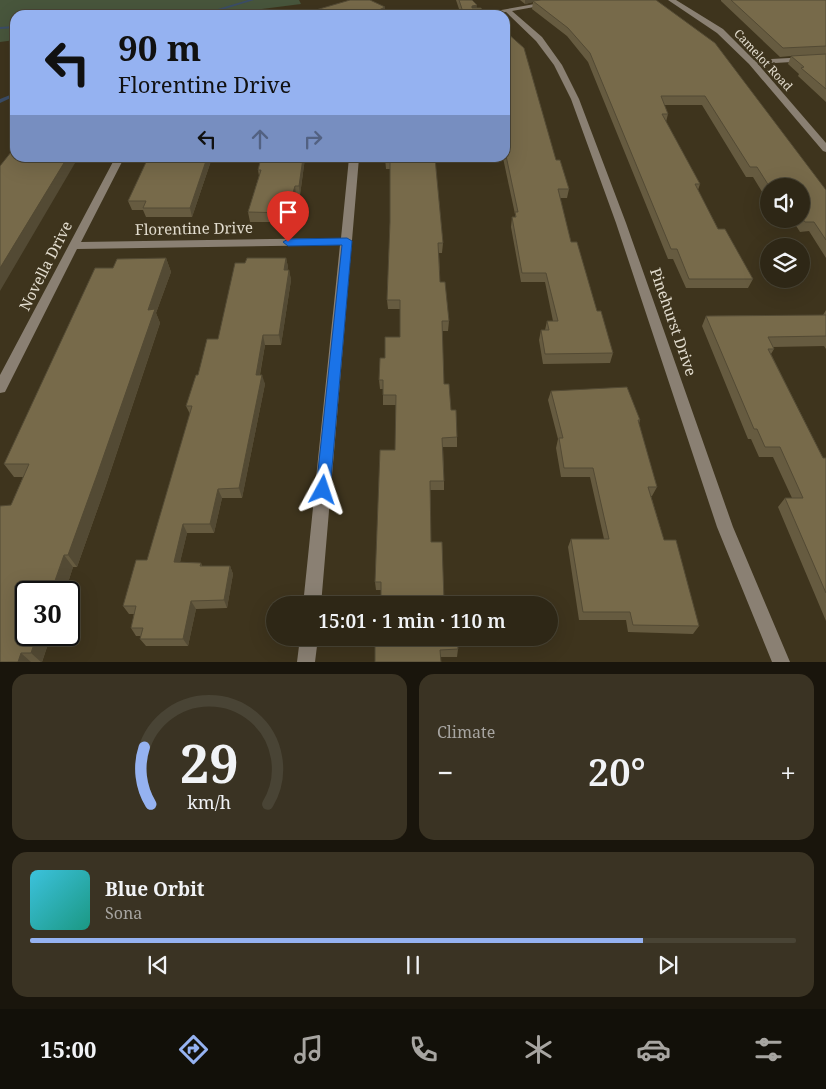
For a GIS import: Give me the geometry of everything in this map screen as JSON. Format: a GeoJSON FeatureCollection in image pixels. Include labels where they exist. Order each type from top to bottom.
{"type":"FeatureCollection","features":[{"type":"Feature","properties":{"kind":"street"},"geometry":{"type":"LineString","coordinates":[[507,10],[570,0]]}},
{"type":"Feature","properties":{"kind":"street","name":"Camelot Road"},"geometry":{"type":"LineString","coordinates":[[672,0],[720,31],[752,62],[826,149]]}},
{"type":"Feature","properties":{"kind":"street","name":"Pinehurst Drive"},"geometry":{"type":"LineString","coordinates":[[510,13],[539,38],[558,65],[575,99],[621,223],[725,527],[781,662]]}},
{"type":"Feature","properties":{"kind":"street"},"geometry":{"type":"LineString","coordinates":[[752,62],[826,58]]}},
{"type":"Feature","properties":{"kind":"street","name":"Novella Drive"},"geometry":{"type":"LineString","coordinates":[[0,388],[117,162]]}},
{"type":"Feature","properties":{"kind":"street"},"geometry":{"type":"LineString","coordinates":[[313,596],[354,162]]}},
{"type":"Feature","properties":{"kind":"street","name":"Florentine Drive"},"geometry":{"type":"LineString","coordinates":[[73,246],[347,241]]}},
{"type":"Feature","properties":{"kind":"street"},"geometry":{"type":"LineString","coordinates":[[306,662],[308,646]]}},
{"type":"Feature","properties":{"kind":"green space"},"geometry":{"type":"Polygon","coordinates":[[[0,0],[299,0],[301,4],[253,10],[10,10],[10,41],[0,42],[0,0]]]}},
{"type":"Feature","properties":{"kind":"building"},"geometry":{"type":"Polygon","coordinates":[[[350,0],[370,0],[385,7],[379,10],[316,10],[350,0]]]}},
{"type":"Feature","properties":{"kind":"building"},"geometry":{"type":"Polygon","coordinates":[[[459,0],[472,0],[477,5],[472,6],[472,8],[481,8],[483,10],[462,10],[459,0]]]}},
{"type":"Feature","properties":{"kind":"building"},"geometry":{"type":"Polygon","coordinates":[[[656,0],[715,43],[826,190],[826,240],[814,222],[810,222],[810,178],[764,178],[757,167],[750,167],[705,96],[661,96],[668,114],[662,114],[700,184],[695,184],[718,229],[725,229],[753,279],[689,279],[677,249],[671,249],[590,53],[568,28],[533,1],[656,0]]]}},
{"type":"Feature","properties":{"kind":"building"},"geometry":{"type":"Polygon","coordinates":[[[731,0],[826,0],[826,46],[783,48],[731,0]]]}},
{"type":"Feature","properties":{"kind":"building"},"geometry":{"type":"Polygon","coordinates":[[[510,35],[524,48],[556,160],[560,160],[569,189],[558,189],[571,242],[577,242],[597,311],[601,311],[613,353],[545,354],[541,330],[549,330],[547,321],[558,321],[546,273],[522,273],[512,217],[516,217],[515,212],[518,212],[507,162],[510,162],[510,35]]]}},
{"type":"Feature","properties":{"kind":"building"},"geometry":{"type":"Polygon","coordinates":[[[826,54],[826,89],[801,68],[804,67],[791,56],[826,54]]]}},
{"type":"Feature","properties":{"kind":"building"},"geometry":{"type":"Polygon","coordinates":[[[10,153],[10,162],[65,162],[0,268],[0,166],[10,153]]]}},
{"type":"Feature","properties":{"kind":"building"},"geometry":{"type":"Polygon","coordinates":[[[146,162],[206,162],[190,208],[143,208],[146,201],[128,201],[146,162]]]}},
{"type":"Feature","properties":{"kind":"building"},"geometry":{"type":"Polygon","coordinates":[[[260,162],[302,162],[299,186],[295,186],[287,213],[248,212],[261,170],[258,170],[260,162]]]}},
{"type":"Feature","properties":{"kind":"building"},"geometry":{"type":"Polygon","coordinates":[[[390,162],[435,162],[443,243],[438,243],[440,282],[445,282],[449,321],[442,321],[444,384],[449,384],[451,410],[456,410],[457,437],[442,438],[444,481],[430,481],[431,542],[442,542],[444,596],[381,596],[381,582],[375,582],[380,450],[395,450],[396,395],[383,395],[383,380],[379,380],[380,358],[385,358],[385,337],[400,337],[400,300],[387,300],[390,162]]]}},
{"type":"Feature","properties":{"kind":"building"},"geometry":{"type":"Polygon","coordinates":[[[166,258],[148,310],[155,309],[68,555],[64,555],[55,581],[15,581],[15,646],[33,646],[31,653],[21,653],[18,662],[0,662],[0,506],[11,505],[29,464],[4,464],[95,268],[113,268],[117,259],[166,258]]]}},
{"type":"Feature","properties":{"kind":"building"},"geometry":{"type":"Polygon","coordinates":[[[247,258],[286,258],[284,270],[289,270],[279,335],[263,335],[256,375],[262,375],[239,488],[218,489],[210,524],[183,524],[174,562],[201,563],[200,566],[230,566],[224,600],[191,601],[183,639],[140,639],[143,628],[131,628],[136,606],[123,606],[136,560],[147,560],[192,406],[186,406],[196,375],[198,375],[207,339],[218,339],[235,263],[245,263],[247,258]]]}},
{"type":"Feature","properties":{"kind":"building"},"geometry":{"type":"Polygon","coordinates":[[[826,315],[826,336],[768,337],[774,349],[768,349],[823,458],[826,458],[826,593],[785,498],[803,498],[780,447],[765,447],[757,429],[754,429],[706,316],[826,315]]]}},
{"type":"Feature","properties":{"kind":"building"},"geometry":{"type":"Polygon","coordinates":[[[627,387],[640,420],[638,420],[657,487],[648,487],[664,540],[676,540],[699,626],[633,625],[630,612],[583,612],[571,539],[609,539],[593,468],[564,468],[559,438],[563,438],[551,391],[627,387]]]}},
{"type":"Feature","properties":{"kind":"building"},"geometry":{"type":"Polygon","coordinates":[[[375,646],[458,646],[458,649],[440,650],[441,662],[375,662],[375,646]]]}},
{"type":"Feature","properties":{"kind":"waterway"},"geometry":{"type":"LineString","coordinates":[[217,10],[252,0]]}},
{"type":"Feature","properties":{"kind":"waterway"},"geometry":{"type":"LineString","coordinates":[[0,28],[10,27]]}},
{"type":"Feature","properties":{"kind":"waterway"},"geometry":{"type":"LineString","coordinates":[[0,101],[10,96]]}},
{"type":"Feature","properties":{"kind":"route"},"geometry":{"type":"LineString","coordinates":[[288,242],[347,241],[323,490]]}}]}
